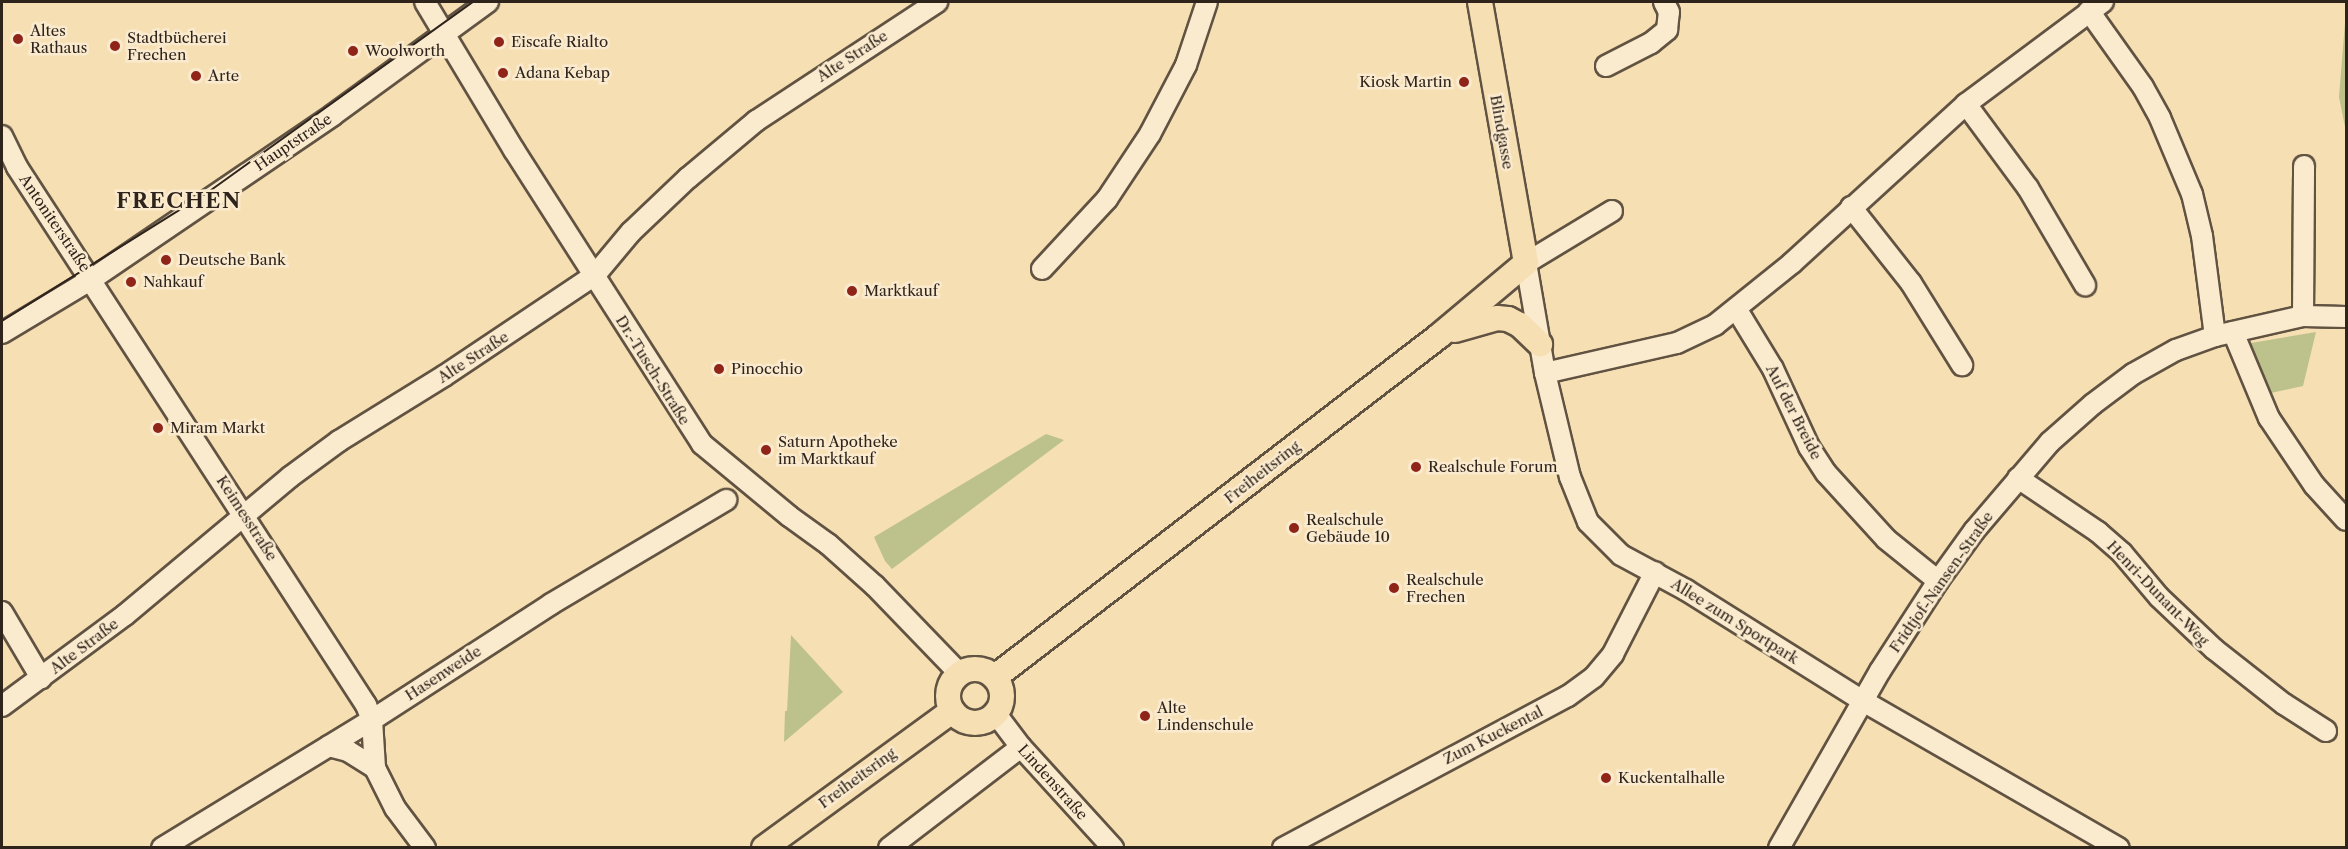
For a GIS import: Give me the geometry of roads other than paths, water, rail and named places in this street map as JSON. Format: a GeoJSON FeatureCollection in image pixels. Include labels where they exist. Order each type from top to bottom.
{"type":"FeatureCollection","features":[{"type":"Feature","properties":{"kind":"main road","name":"Blindgasse"},"geometry":{"type":"LineString","coordinates":[[1480,2],[1526,263]]}},
{"type":"Feature","properties":{"kind":"main road","name":"Freiheitsring"},"geometry":{"type":"LineString","coordinates":[[995,677],[1439,336],[1496,291],[1526,263]]}},
{"type":"Feature","properties":{"kind":"main road"},"geometry":{"type":"LineString","coordinates":[[1439,336],[1497,318],[1520,325],[1540,344]]}},
{"type":"Feature","properties":{"kind":"main road"},"geometry":{"type":"LineString","coordinates":[[978,668],[995,677],[1002,691],[1000,707],[996,714],[989,719],[973,723],[957,717],[952,711],[947,695],[949,687],[959,673],[978,668]]}},
{"type":"Feature","properties":{"kind":"main road","name":"Freiheitsring"},"geometry":{"type":"LineString","coordinates":[[764,848],[788,837],[952,711]]}},
{"type":"Feature","properties":{"kind":"street","name":"Dr.-Tusch-Straße"},"geometry":{"type":"LineString","coordinates":[[425,2],[446,33],[514,150],[702,444],[836,551],[874,586],[959,673]]}},
{"type":"Feature","properties":{"kind":"street","name":"Hauptstraße"},"geometry":{"type":"LineString","coordinates":[[2,333],[92,279],[333,115],[488,2]]}},
{"type":"Feature","properties":{"kind":"street","name":"Alte Straße"},"geometry":{"type":"LineString","coordinates":[[2,706],[125,615],[245,515],[339,441],[444,376],[595,275],[631,232],[688,178],[756,121],[937,2]]}},
{"type":"Feature","properties":{"kind":"street"},"geometry":{"type":"LineString","coordinates":[[1042,269],[1107,199],[1150,134],[1185,65],[1207,2]]}},
{"type":"Feature","properties":{"kind":"street"},"geometry":{"type":"LineString","coordinates":[[1606,66],[1651,43],[1667,30],[1669,12],[1664,2]]}},
{"type":"Feature","properties":{"kind":"street"},"geometry":{"type":"LineString","coordinates":[[1545,373],[1677,343],[1697,336],[1737,310],[1792,264],[1851,207],[1966,104],[2096,6],[2164,127],[2192,194],[2224,334],[2269,418],[2314,485],[2346,519]]}},
{"type":"Feature","properties":{"kind":"street"},"geometry":{"type":"LineString","coordinates":[[1966,104],[2028,188],[2085,285]]}},
{"type":"Feature","properties":{"kind":"street","name":"Antoniterstraße"},"geometry":{"type":"LineString","coordinates":[[2,136],[17,167],[92,279]]}},
{"type":"Feature","properties":{"kind":"street"},"geometry":{"type":"LineString","coordinates":[[2304,166],[2304,316]]}},
{"type":"Feature","properties":{"kind":"street"},"geometry":{"type":"LineString","coordinates":[[1851,207],[1911,283],[1962,366]]}},
{"type":"Feature","properties":{"kind":"street"},"geometry":{"type":"LineString","coordinates":[[1526,263],[1612,211]]}},
{"type":"Feature","properties":{"kind":"street","name":"Allee zum Sportpark"},"geometry":{"type":"LineString","coordinates":[[1526,263],[1545,373],[1570,477],[1588,522],[1621,555],[1655,572],[1863,701],[2119,848]]}},
{"type":"Feature","properties":{"kind":"street","name":"Keimesstraße"},"geometry":{"type":"LineString","coordinates":[[92,279],[366,705],[372,720],[375,768],[395,808],[424,848]]}},
{"type":"Feature","properties":{"kind":"street","name":"Auf der Breide"},"geometry":{"type":"LineString","coordinates":[[1737,310],[1773,369],[1809,447],[1826,473],[1886,539],[1938,581]]}},
{"type":"Feature","properties":{"kind":"street","name":"Fridtjof-Nansen-Straße"},"geometry":{"type":"LineString","coordinates":[[1786,845],[1863,701],[1938,581],[1974,531],[2050,442],[2093,404],[2133,374],[2176,350],[2224,334],[2304,316],[2346,317]]}},
{"type":"Feature","properties":{"kind":"street","name":"Henri-Dunant-Weg"},"geometry":{"type":"LineString","coordinates":[[2018,478],[2098,532],[2122,553],[2159,597],[2214,649],[2284,704],[2326,731]]}},
{"type":"Feature","properties":{"kind":"street","name":"Hasenweide"},"geometry":{"type":"LineString","coordinates":[[162,848],[372,720],[551,604],[726,500]]}},
{"type":"Feature","properties":{"kind":"street","name":"Zum Kuckental"},"geometry":{"type":"LineString","coordinates":[[1283,848],[1568,696],[1594,677],[1613,654],[1655,572]]}},
{"type":"Feature","properties":{"kind":"street"},"geometry":{"type":"LineString","coordinates":[[2,612],[41,678]]}},
{"type":"Feature","properties":{"kind":"street","name":"Lindenstraße"},"geometry":{"type":"LineString","coordinates":[[996,714],[1021,747],[1113,848]]}},
{"type":"Feature","properties":{"kind":"street"},"geometry":{"type":"LineString","coordinates":[[329,746],[348,751],[375,768]]}},
{"type":"Feature","properties":{"kind":"street"},"geometry":{"type":"LineString","coordinates":[[889,848],[1021,747]]}},
{"type":"Feature","properties":{"kind":"tram line"},"geometry":{"type":"LineString","coordinates":[[2,321],[207,193],[473,2]]}},
{"type":"Feature","properties":{"kind":"place","name":"Altes Rathaus"},"geometry":{"type":"Point","coordinates":[18,39]}},
{"type":"Feature","properties":{"kind":"place","name":"Eiscafe Rialto"},"geometry":{"type":"Point","coordinates":[499,42]}},
{"type":"Feature","properties":{"kind":"place","name":"Stadtbücherei Frechen"},"geometry":{"type":"Point","coordinates":[115,46]}},
{"type":"Feature","properties":{"kind":"place","name":"Woolworth"},"geometry":{"type":"Point","coordinates":[353,51]}},
{"type":"Feature","properties":{"kind":"place","name":"Adana Kebap"},"geometry":{"type":"Point","coordinates":[503,73]}},
{"type":"Feature","properties":{"kind":"place","name":"Arte"},"geometry":{"type":"Point","coordinates":[196,76]}},
{"type":"Feature","properties":{"kind":"place","name":"Kiosk Martin"},"geometry":{"type":"Point","coordinates":[1464,82]}},
{"type":"Feature","properties":{"kind":"place","name":"Deutsche Bank"},"geometry":{"type":"Point","coordinates":[166,260]}},
{"type":"Feature","properties":{"kind":"place","name":"Nahkauf"},"geometry":{"type":"Point","coordinates":[131,282]}},
{"type":"Feature","properties":{"kind":"place","name":"Marktkauf"},"geometry":{"type":"Point","coordinates":[852,291]}},
{"type":"Feature","properties":{"kind":"place","name":"Pinocchio"},"geometry":{"type":"Point","coordinates":[719,369]}},
{"type":"Feature","properties":{"kind":"place","name":"Miram Markt"},"geometry":{"type":"Point","coordinates":[158,428]}},
{"type":"Feature","properties":{"kind":"place","name":"Saturn Apotheke im Marktkauf"},"geometry":{"type":"Point","coordinates":[766,450]}},
{"type":"Feature","properties":{"kind":"place","name":"Realschule Forum"},"geometry":{"type":"Point","coordinates":[1416,467]}},
{"type":"Feature","properties":{"kind":"place","name":"Realschule Gebäude 10"},"geometry":{"type":"Point","coordinates":[1294,528]}},
{"type":"Feature","properties":{"kind":"place","name":"Realschule Frechen"},"geometry":{"type":"Point","coordinates":[1394,588]}},
{"type":"Feature","properties":{"kind":"place","name":"Alte Lindenschule"},"geometry":{"type":"Point","coordinates":[1145,716]}},
{"type":"Feature","properties":{"kind":"place","name":"Kuckentalhalle"},"geometry":{"type":"Point","coordinates":[1606,778]}},
{"type":"Feature","properties":{"kind":"district","name":"FRECHEN"},"geometry":{"type":"Point","coordinates":[179,201]}}]}
